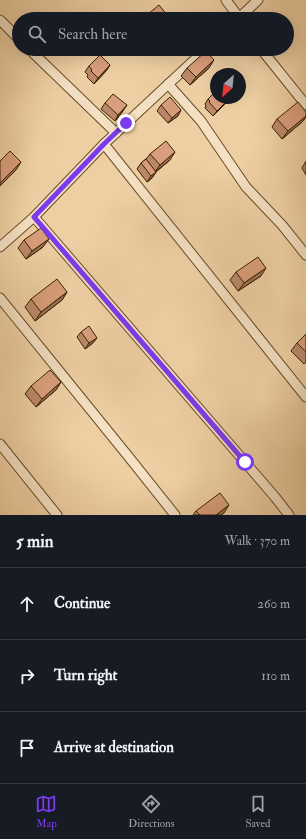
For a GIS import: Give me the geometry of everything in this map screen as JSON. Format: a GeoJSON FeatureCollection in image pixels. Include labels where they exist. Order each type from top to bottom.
{"type":"FeatureCollection","features":[{"type":"Feature","properties":{"kind":"street"},"geometry":{"type":"LineString","coordinates":[[226,0],[234,12]]}},
{"type":"Feature","properties":{"kind":"street"},"geometry":{"type":"LineString","coordinates":[[246,12],[258,0]]}},
{"type":"Feature","properties":{"kind":"street"},"geometry":{"type":"LineString","coordinates":[[0,20],[12,32]]}},
{"type":"Feature","properties":{"kind":"street"},"geometry":{"type":"LineString","coordinates":[[36,56],[116,133]]}},
{"type":"Feature","properties":{"kind":"street"},"geometry":{"type":"LineString","coordinates":[[0,247],[34,217],[104,144],[198,56]]}},
{"type":"Feature","properties":{"kind":"street"},"geometry":{"type":"LineString","coordinates":[[267,56],[306,105]]}},
{"type":"Feature","properties":{"kind":"street"},"geometry":{"type":"LineString","coordinates":[[168,84],[201,121],[246,187],[282,225],[306,255]]}},
{"type":"Feature","properties":{"kind":"street"},"geometry":{"type":"LineString","coordinates":[[104,144],[306,397]]}},
{"type":"Feature","properties":{"kind":"street"},"geometry":{"type":"LineString","coordinates":[[34,217],[289,515]]}},
{"type":"Feature","properties":{"kind":"street"},"geometry":{"type":"LineString","coordinates":[[0,298],[174,515]]}},
{"type":"Feature","properties":{"kind":"street"},"geometry":{"type":"LineString","coordinates":[[0,444],[57,515]]}},
{"type":"Feature","properties":{"kind":"building"},"geometry":{"type":"Polygon","coordinates":[[[159,5],[165,12],[150,12],[159,5]]]}},
{"type":"Feature","properties":{"kind":"building"},"geometry":{"type":"Polygon","coordinates":[[[99,56],[101,56],[110,65],[98,78],[91,71],[92,70],[89,66],[99,56]]]}},
{"type":"Feature","properties":{"kind":"building"},"geometry":{"type":"Polygon","coordinates":[[[200,56],[210,56],[214,60],[196,77],[187,68],[200,56]]]}},
{"type":"Feature","properties":{"kind":"building"},"geometry":{"type":"Polygon","coordinates":[[[113,94],[127,105],[118,115],[105,103],[113,94]]]}},
{"type":"Feature","properties":{"kind":"building"},"geometry":{"type":"Polygon","coordinates":[[[170,97],[181,110],[172,118],[161,105],[170,97]]]}},
{"type":"Feature","properties":{"kind":"building"},"geometry":{"type":"Polygon","coordinates":[[[298,102],[306,112],[306,116],[288,131],[277,119],[298,102]]]}},
{"type":"Feature","properties":{"kind":"building"},"geometry":{"type":"Polygon","coordinates":[[[211,104],[224,104],[217,111],[211,104]]]}},
{"type":"Feature","properties":{"kind":"building"},"geometry":{"type":"Polygon","coordinates":[[[166,141],[175,152],[160,165],[150,154],[166,141]]]}},
{"type":"Feature","properties":{"kind":"building"},"geometry":{"type":"Polygon","coordinates":[[[10,151],[21,162],[0,183],[0,161],[10,151]]]}},
{"type":"Feature","properties":{"kind":"building"},"geometry":{"type":"Polygon","coordinates":[[[146,159],[156,172],[151,176],[141,163],[146,159]]]}},
{"type":"Feature","properties":{"kind":"building"},"geometry":{"type":"Polygon","coordinates":[[[41,228],[49,239],[32,251],[24,240],[41,228]]]}},
{"type":"Feature","properties":{"kind":"building"},"geometry":{"type":"Polygon","coordinates":[[[258,257],[266,268],[244,283],[236,272],[258,257]]]}},
{"type":"Feature","properties":{"kind":"building"},"geometry":{"type":"Polygon","coordinates":[[[57,279],[67,292],[41,312],[31,299],[57,279]]]}},
{"type":"Feature","properties":{"kind":"building"},"geometry":{"type":"Polygon","coordinates":[[[89,326],[97,338],[89,343],[81,332],[89,326]]]}},
{"type":"Feature","properties":{"kind":"building"},"geometry":{"type":"Polygon","coordinates":[[[306,334],[306,352],[297,343],[306,334]]]}},
{"type":"Feature","properties":{"kind":"building"},"geometry":{"type":"Polygon","coordinates":[[[50,370],[61,382],[42,399],[31,386],[50,370]]]}},
{"type":"Feature","properties":{"kind":"building"},"geometry":{"type":"Polygon","coordinates":[[[220,493],[229,505],[216,515],[200,515],[196,511],[220,493]]]}},
{"type":"Feature","properties":{"kind":"route"},"geometry":{"type":"LineString","coordinates":[[126,123],[34,217],[245,462]]}}]}
